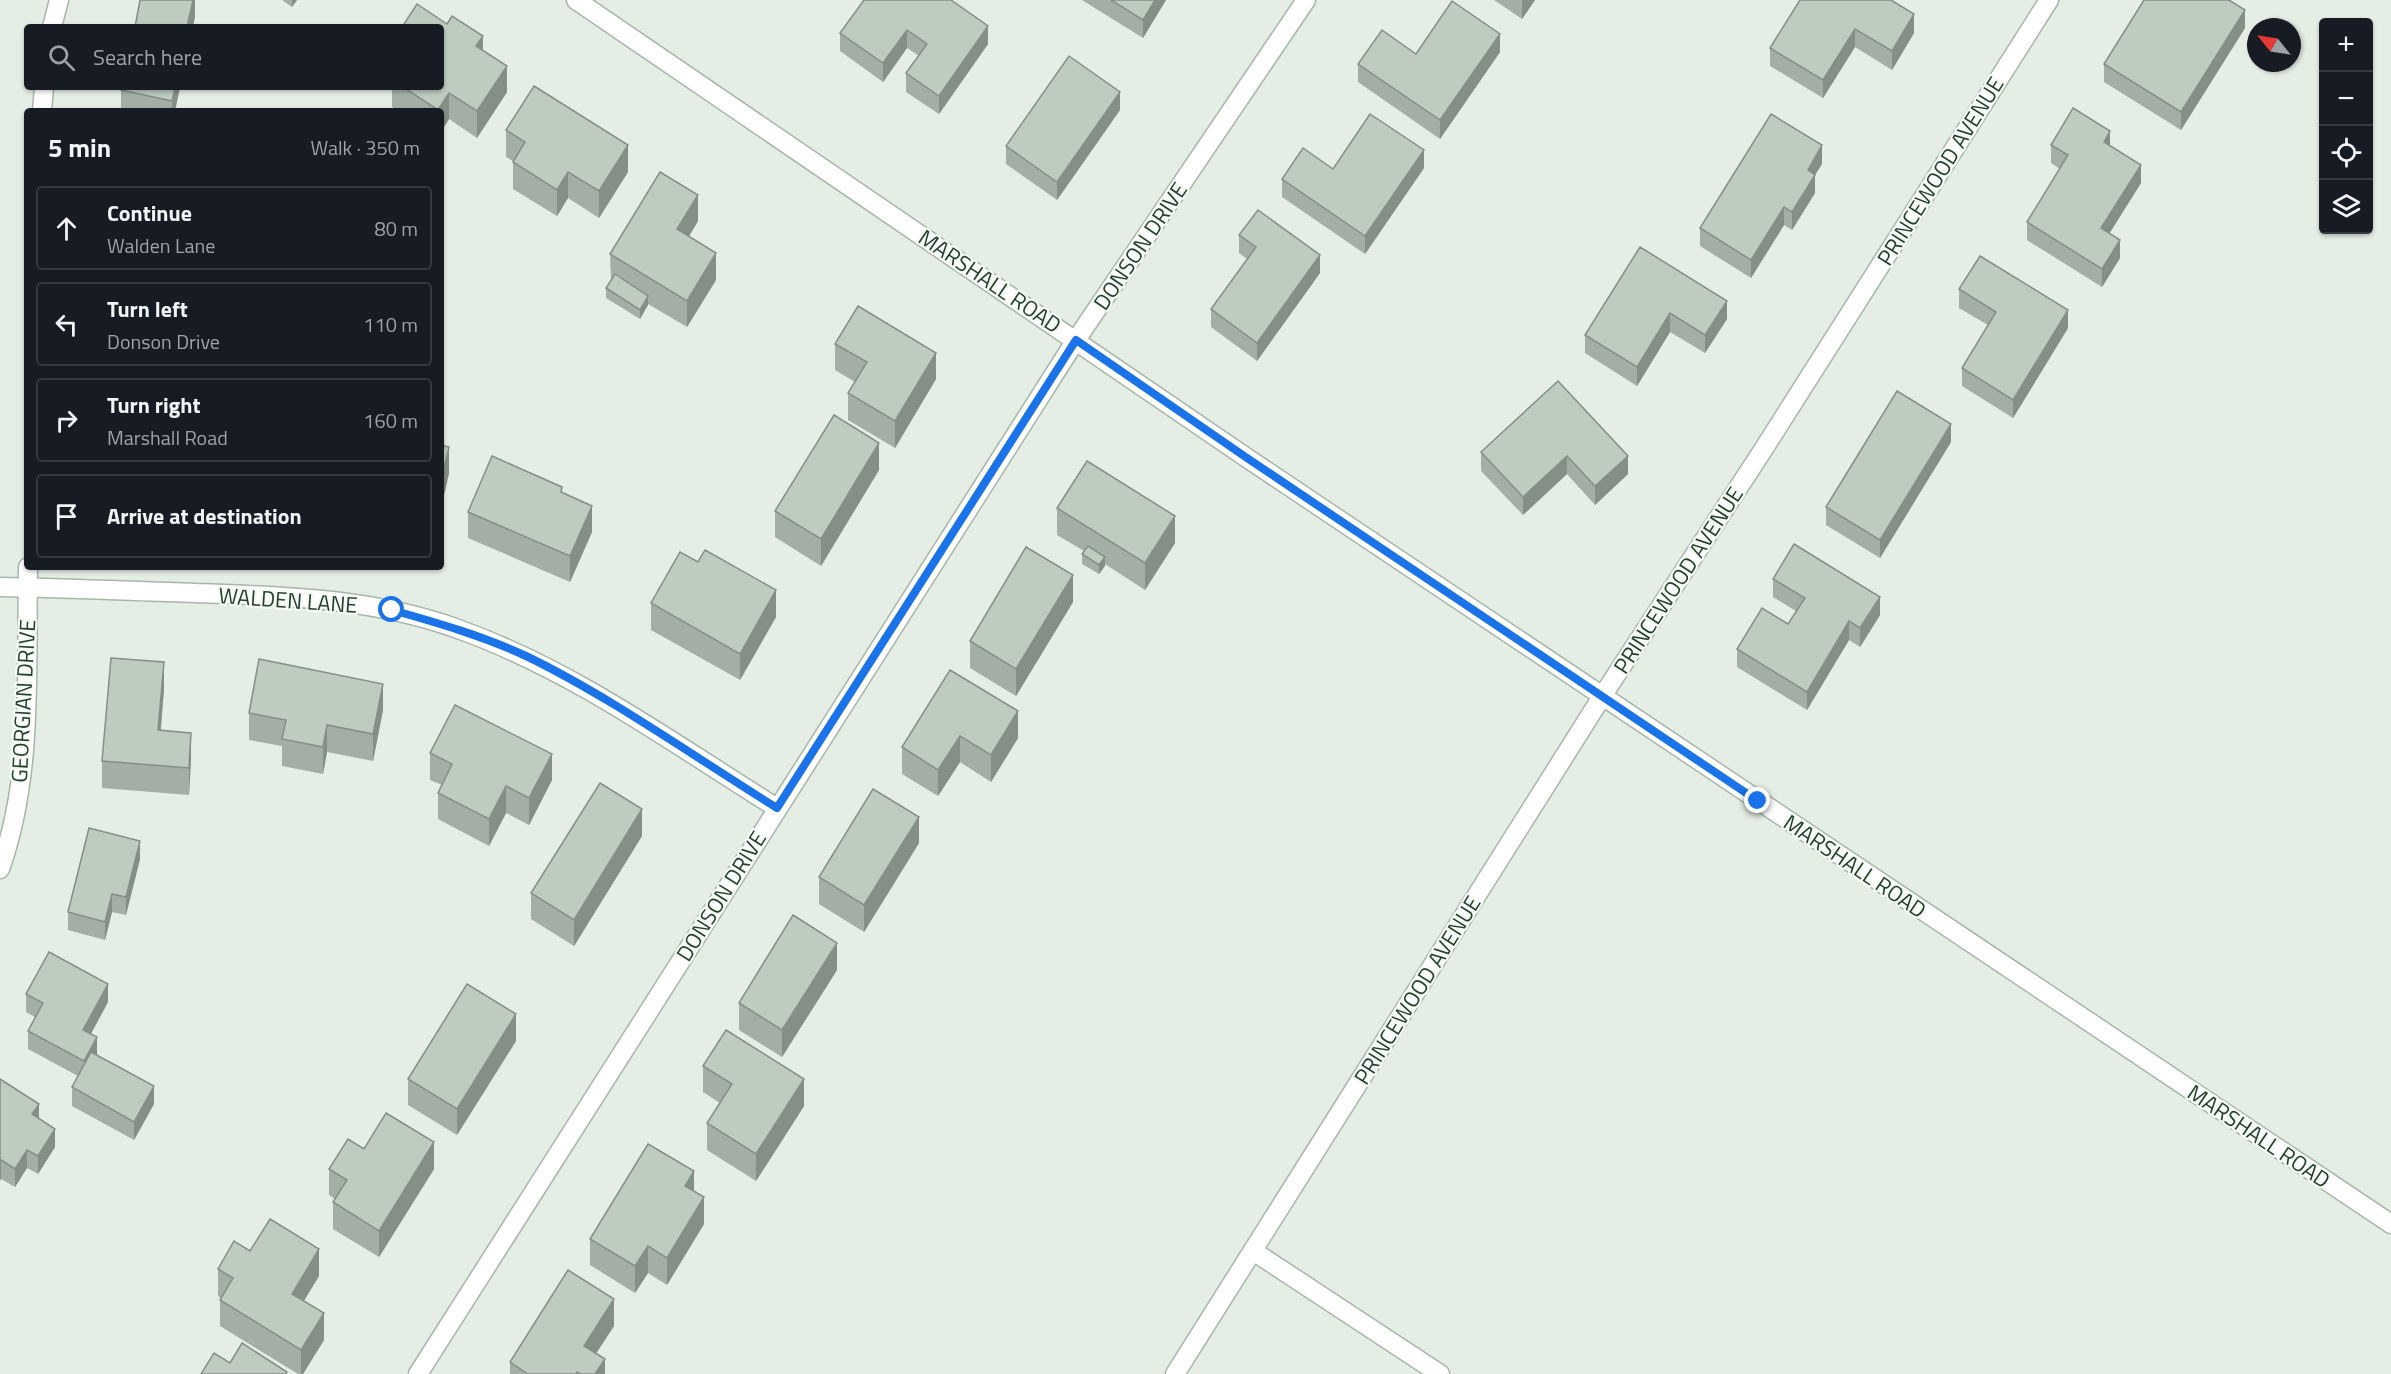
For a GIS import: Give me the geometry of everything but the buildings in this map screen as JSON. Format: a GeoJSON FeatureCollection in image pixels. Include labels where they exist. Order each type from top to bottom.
{"type":"FeatureCollection","features":[{"type":"Feature","properties":{"kind":"street"},"geometry":{"type":"LineString","coordinates":[[53,24],[59,0]]}},
{"type":"Feature","properties":{"kind":"street","name":"MARSHALL ROAD"},"geometry":{"type":"LineString","coordinates":[[576,0],[1247,458],[2391,1224]]}},
{"type":"Feature","properties":{"kind":"street","name":"DONSON DRIVE"},"geometry":{"type":"LineString","coordinates":[[418,1374],[1076,340],[1306,0]]}},
{"type":"Feature","properties":{"kind":"street","name":"PRINCEWOOD AVENUE"},"geometry":{"type":"LineString","coordinates":[[1175,1374],[1603,695],[1763,450],[2049,0]]}},
{"type":"Feature","properties":{"kind":"street"},"geometry":{"type":"LineString","coordinates":[[42,108],[44,90]]}},
{"type":"Feature","properties":{"kind":"street","name":"GEORGIAN DRIVE"},"geometry":{"type":"LineString","coordinates":[[0,869],[19,790],[26,718],[28,570]]}},
{"type":"Feature","properties":{"kind":"street","name":"WALDEN LANE"},"geometry":{"type":"LineString","coordinates":[[0,587],[310,597],[392,610],[457,628],[526,656],[600,697],[777,808]]}},
{"type":"Feature","properties":{"kind":"street"},"geometry":{"type":"LineString","coordinates":[[1253,1251],[1440,1374]]}},
{"type":"Feature","properties":{"kind":"route"},"geometry":{"type":"LineString","coordinates":[[392,610],[457,628],[526,656],[600,697],[777,808],[1076,340],[1247,458],[1758,801]]}}]}
